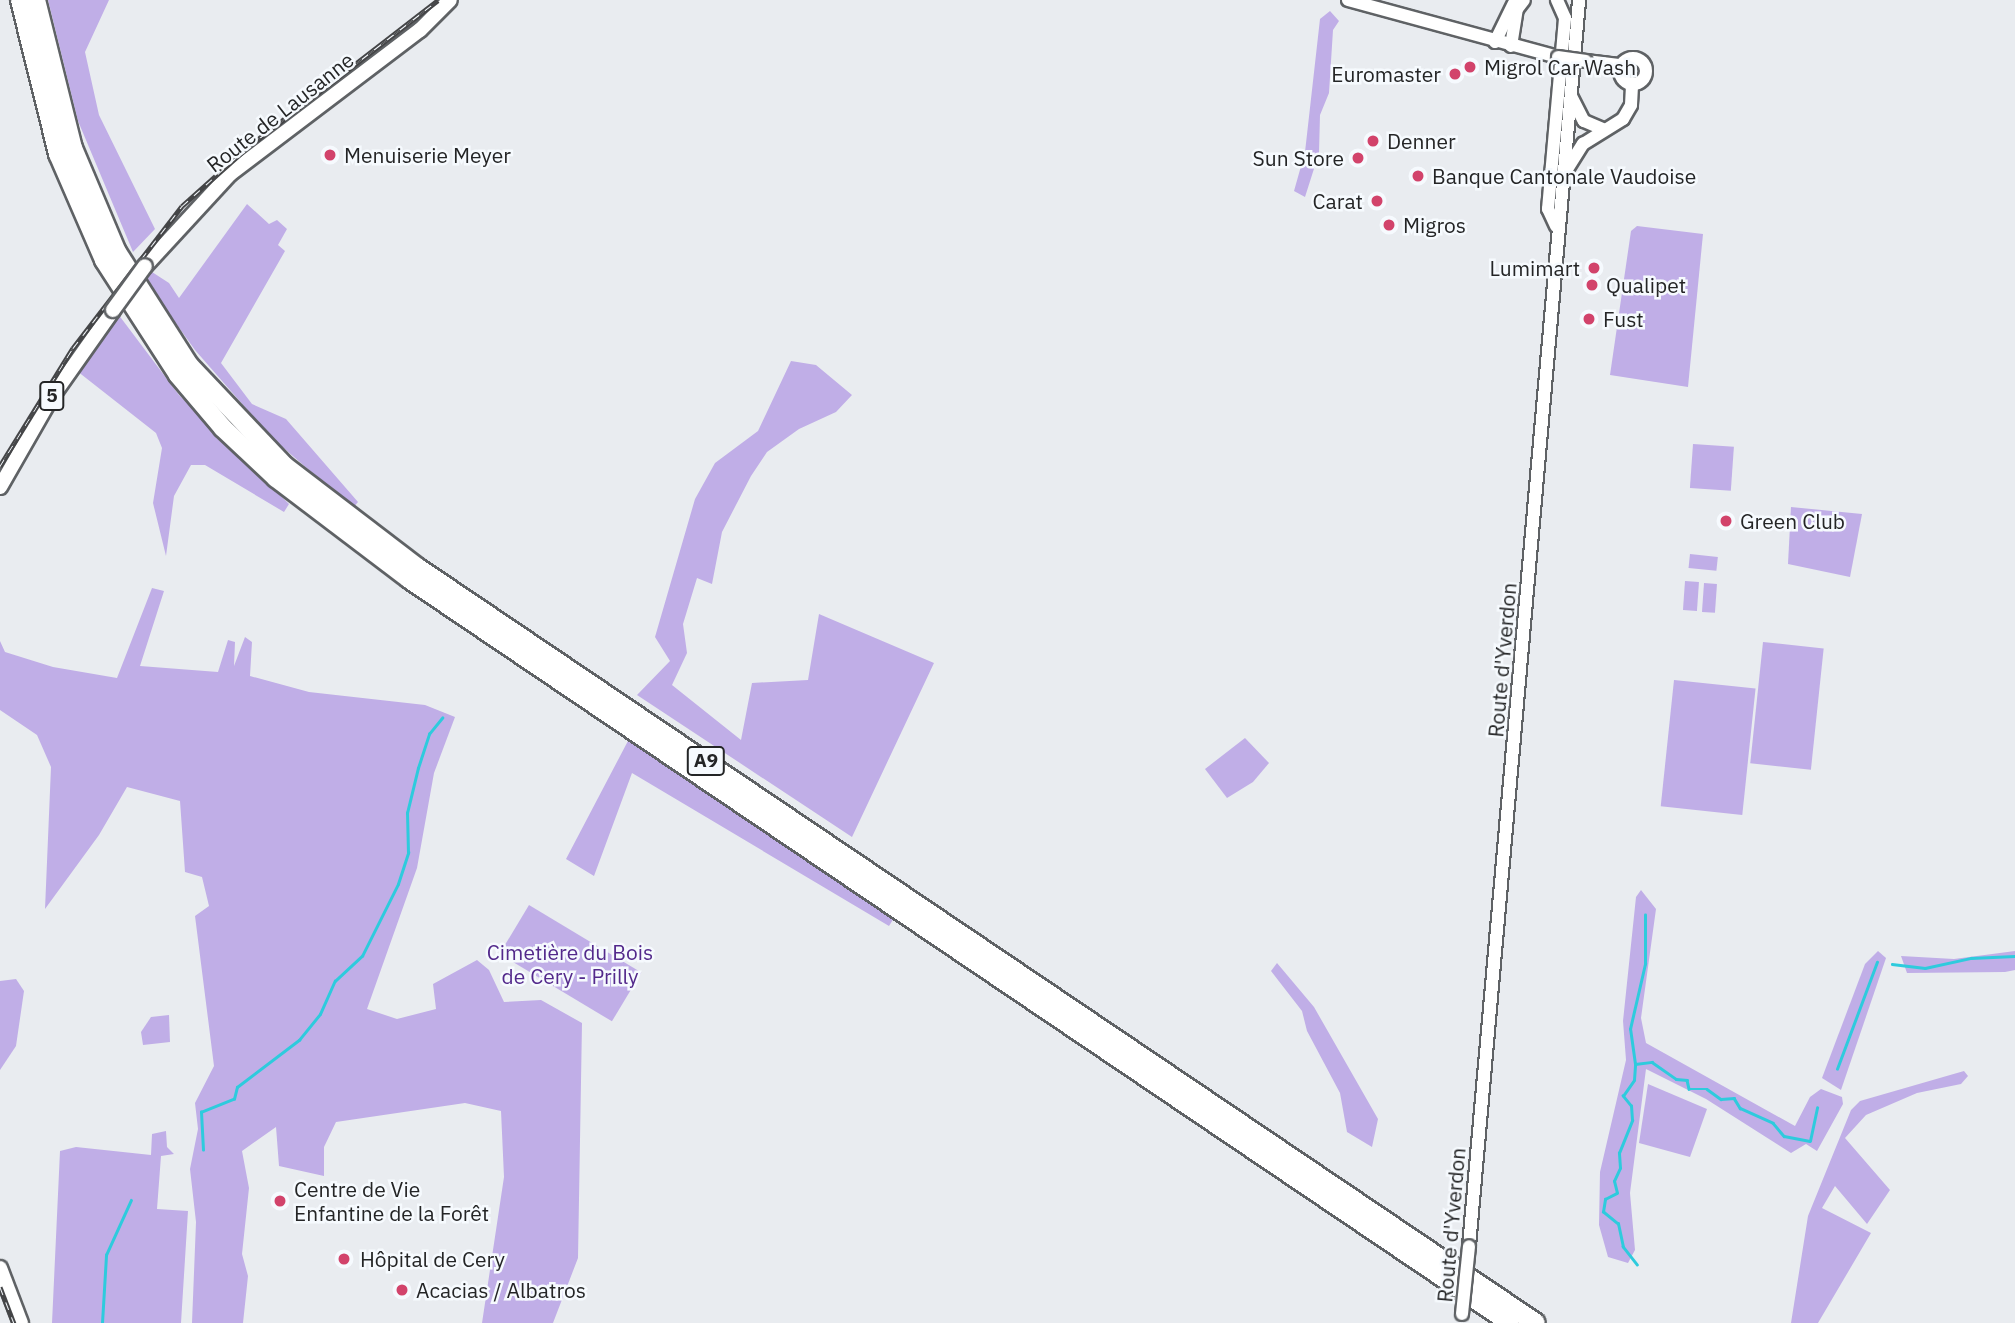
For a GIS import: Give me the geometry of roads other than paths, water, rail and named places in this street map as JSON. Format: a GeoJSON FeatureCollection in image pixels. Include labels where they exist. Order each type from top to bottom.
{"type":"FeatureCollection","features":[{"type":"Feature","properties":{"kind":"highway","name":"A9"},"geometry":{"type":"LineString","coordinates":[[20,0],[58,154],[104,260],[178,375],[223,428],[276,478],[409,579],[1510,1323]]}},
{"type":"Feature","properties":{"kind":"highway","name":"A9"},"geometry":{"type":"LineString","coordinates":[[36,0],[73,148],[122,262],[190,365],[285,466],[417,567],[1536,1323]]}},
{"type":"Feature","properties":{"kind":"main road","name":"Route de Lausanne"},"geometry":{"type":"LineString","coordinates":[[0,486],[55,391],[145,266],[230,174],[419,30],[450,0]]}},
{"type":"Feature","properties":{"kind":"main road"},"geometry":{"type":"LineString","coordinates":[[1348,0],[1362,1],[1495,42],[1558,57],[1621,65],[1631,58],[1642,62],[1643,78],[1632,83]]}},
{"type":"Feature","properties":{"kind":"main road"},"geometry":{"type":"LineString","coordinates":[[1495,42],[1516,0]]}},
{"type":"Feature","properties":{"kind":"main road"},"geometry":{"type":"LineString","coordinates":[[1511,46],[1517,9],[1524,0]]}},
{"type":"Feature","properties":{"kind":"main road"},"geometry":{"type":"LineString","coordinates":[[1557,0],[1565,18],[1548,209],[1557,228]]}},
{"type":"Feature","properties":{"kind":"main road","name":"Route d'Yverdon"},"geometry":{"type":"LineString","coordinates":[[1462,1318],[1579,0]]}},
{"type":"Feature","properties":{"kind":"main road"},"geometry":{"type":"LineString","coordinates":[[1621,65],[1622,77],[1632,83]]}},
{"type":"Feature","properties":{"kind":"main road"},"geometry":{"type":"LineString","coordinates":[[1561,181],[1583,144],[1628,112],[1632,83]]}},
{"type":"Feature","properties":{"kind":"main road"},"geometry":{"type":"LineString","coordinates":[[1569,90],[1584,121],[1603,129]]}},
{"type":"Feature","properties":{"kind":"main road"},"geometry":{"type":"LineString","coordinates":[[0,1268],[21,1323]]}},
{"type":"Feature","properties":{"kind":"waterway"},"geometry":{"type":"LineString","coordinates":[[203,1150],[201,1112],[234,1099],[237,1087],[299,1040],[320,1014],[335,981],[362,956],[398,884],[408,853],[407,813],[418,768],[429,734],[442,718]]}},
{"type":"Feature","properties":{"kind":"waterway"},"geometry":{"type":"LineString","coordinates":[[1635,1064],[1630,1029],[1645,964],[1645,915]]}},
{"type":"Feature","properties":{"kind":"waterway"},"geometry":{"type":"LineString","coordinates":[[1892,964],[1925,968],[1971,958],[2015,956]]}},
{"type":"Feature","properties":{"kind":"waterway"},"geometry":{"type":"LineString","coordinates":[[1837,1069],[1877,962]]}},
{"type":"Feature","properties":{"kind":"waterway"},"geometry":{"type":"LineString","coordinates":[[1637,1265],[1623,1247],[1618,1224],[1603,1212],[1605,1199],[1617,1193],[1614,1181],[1620,1168],[1619,1153],[1632,1120],[1631,1106],[1623,1096],[1634,1080],[1635,1064],[1652,1062],[1676,1079],[1687,1080],[1689,1089],[1707,1089],[1721,1099],[1734,1098],[1740,1108],[1773,1123],[1784,1136],[1810,1141],[1817,1108]]}},
{"type":"Feature","properties":{"kind":"waterway"},"geometry":{"type":"LineString","coordinates":[[102,1323],[106,1255],[131,1200]]}},
{"type":"Feature","properties":{"kind":"railway"},"geometry":{"type":"LineString","coordinates":[[0,466],[73,348],[182,206],[248,147],[438,0]]}},
{"type":"Feature","properties":{"kind":"railway"},"geometry":{"type":"LineString","coordinates":[[0,1287],[14,1323]]}},
{"type":"Feature","properties":{"kind":"place","name":"Migrol Car Wash"},"geometry":{"type":"Point","coordinates":[1470,67]}},
{"type":"Feature","properties":{"kind":"place","name":"Euromaster"},"geometry":{"type":"Point","coordinates":[1455,74]}},
{"type":"Feature","properties":{"kind":"place","name":"Denner"},"geometry":{"type":"Point","coordinates":[1373,141]}},
{"type":"Feature","properties":{"kind":"place","name":"Menuiserie Meyer"},"geometry":{"type":"Point","coordinates":[330,155]}},
{"type":"Feature","properties":{"kind":"place","name":"Sun Store"},"geometry":{"type":"Point","coordinates":[1358,158]}},
{"type":"Feature","properties":{"kind":"place","name":"Banque Cantonale Vaudoise"},"geometry":{"type":"Point","coordinates":[1418,176]}},
{"type":"Feature","properties":{"kind":"place","name":"Carat"},"geometry":{"type":"Point","coordinates":[1377,201]}},
{"type":"Feature","properties":{"kind":"place","name":"Migros"},"geometry":{"type":"Point","coordinates":[1389,225]}},
{"type":"Feature","properties":{"kind":"place","name":"Lumimart"},"geometry":{"type":"Point","coordinates":[1594,268]}},
{"type":"Feature","properties":{"kind":"place","name":"Qualipet"},"geometry":{"type":"Point","coordinates":[1592,285]}},
{"type":"Feature","properties":{"kind":"place","name":"Fust"},"geometry":{"type":"Point","coordinates":[1589,319]}},
{"type":"Feature","properties":{"kind":"place","name":"Green Club"},"geometry":{"type":"Point","coordinates":[1726,521]}},
{"type":"Feature","properties":{"kind":"place","name":"Centre de Vie Enfantine de la Forêt"},"geometry":{"type":"Point","coordinates":[280,1201]}},
{"type":"Feature","properties":{"kind":"place","name":"Hôpital de Cery"},"geometry":{"type":"Point","coordinates":[344,1259]}},
{"type":"Feature","properties":{"kind":"place","name":"Acacias / Albatros"},"geometry":{"type":"Point","coordinates":[402,1290]}},
{"type":"Feature","properties":{"kind":"park label","name":"Cimetière du Bois de Cery - Prilly"},"geometry":{"type":"Point","coordinates":[570,964]}}]}
